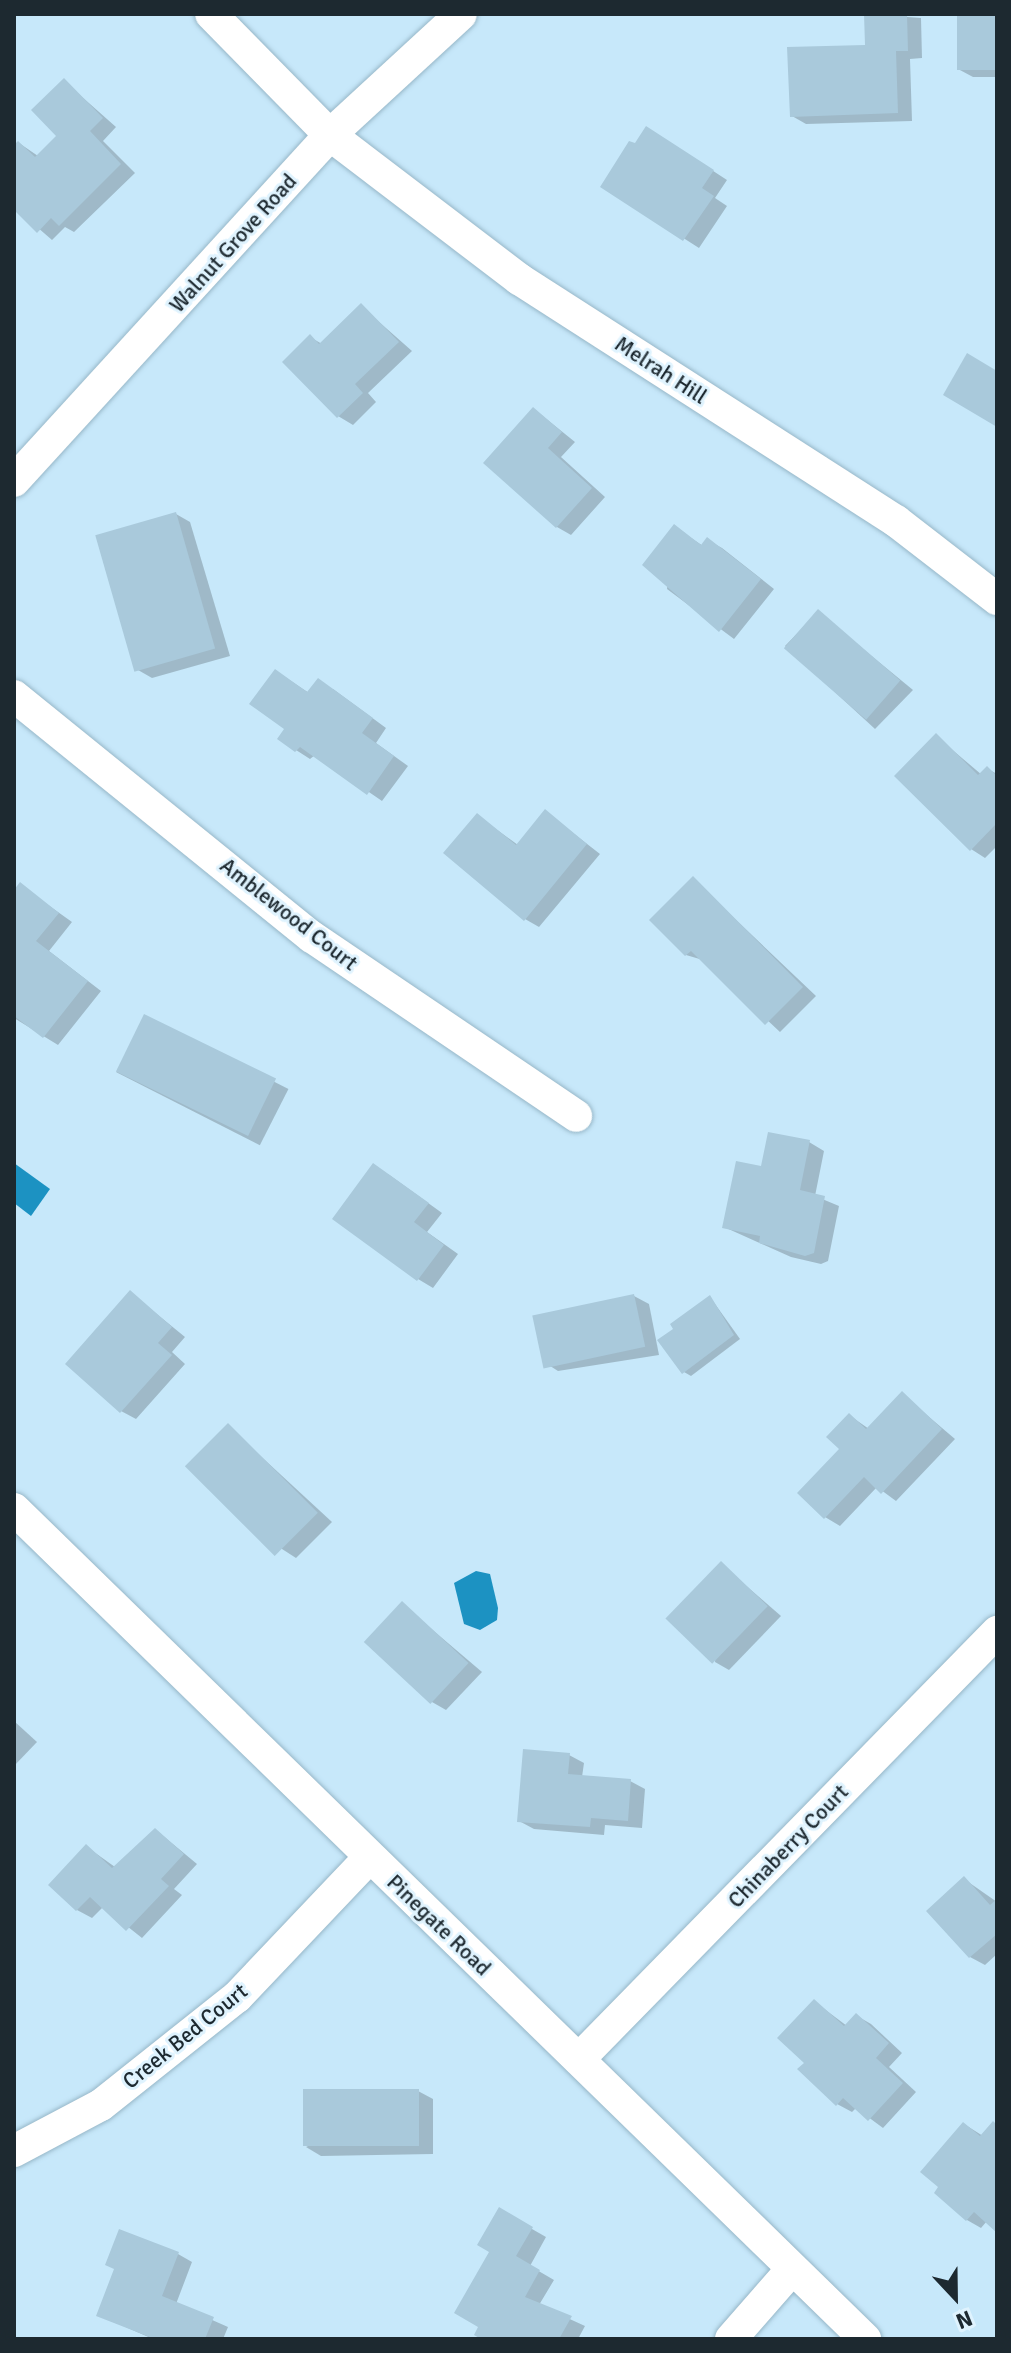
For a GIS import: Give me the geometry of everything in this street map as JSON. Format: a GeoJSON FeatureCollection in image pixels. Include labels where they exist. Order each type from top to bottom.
{"type":"FeatureCollection","features":[{"type":"Feature","properties":{"kind":"street","name":"Melrah Hill"},"geometry":{"type":"LineString","coordinates":[[211,14],[330,135],[519,279],[896,521],[997,599]]}},
{"type":"Feature","properties":{"kind":"street","name":"Walnut Grove Road"},"geometry":{"type":"LineString","coordinates":[[14,481],[330,135],[461,14]]}},
{"type":"Feature","properties":{"kind":"street","name":"Amblewood Court"},"geometry":{"type":"LineString","coordinates":[[14,696],[312,937],[576,1116]]}},
{"type":"Feature","properties":{"kind":"street","name":"Pinegate Road"},"geometry":{"type":"LineString","coordinates":[[14,1509],[865,2339]]}},
{"type":"Feature","properties":{"kind":"street","name":"Chinaberry Court"},"geometry":{"type":"LineString","coordinates":[[579,2059],[997,1632]]}},
{"type":"Feature","properties":{"kind":"street","name":"Creek Bed Court"},"geometry":{"type":"LineString","coordinates":[[14,2151],[101,2105],[237,1997],[369,1858]]}},
{"type":"Feature","properties":{"kind":"street"},"geometry":{"type":"LineString","coordinates":[[731,2339],[792,2269]]}},
{"type":"Feature","properties":{"kind":"water"},"geometry":{"type":"Polygon","coordinates":[[[14,1163],[50,1189],[31,1216],[14,1203],[14,1163]]]}},
{"type":"Feature","properties":{"kind":"water"},"geometry":{"type":"Polygon","coordinates":[[[476,1571],[490,1574],[498,1608],[497,1620],[480,1630],[464,1624],[454,1583],[476,1571]]]}},
{"type":"Feature","properties":{"kind":"building"},"geometry":{"type":"Polygon","coordinates":[[[864,14],[907,14],[908,51],[896,51],[898,113],[790,117],[787,47],[865,45],[864,14]]]}},
{"type":"Feature","properties":{"kind":"building"},"geometry":{"type":"Polygon","coordinates":[[[957,14],[997,14],[997,70],[957,70],[957,14]]]}},
{"type":"Feature","properties":{"kind":"building"},"geometry":{"type":"Polygon","coordinates":[[[64,78],[103,118],[90,131],[121,164],[59,226],[51,218],[37,233],[14,210],[14,145],[18,141],[35,157],[56,136],[31,110],[64,78]]]}},
{"type":"Feature","properties":{"kind":"building"},"geometry":{"type":"Polygon","coordinates":[[[646,126],[714,170],[702,188],[714,196],[683,241],[600,187],[629,141],[635,143],[646,126]]]}},
{"type":"Feature","properties":{"kind":"building"},"geometry":{"type":"Polygon","coordinates":[[[361,303],[399,342],[355,384],[363,393],[337,418],[282,362],[310,334],[319,344],[361,303]]]}},
{"type":"Feature","properties":{"kind":"building"},"geometry":{"type":"Polygon","coordinates":[[[967,353],[997,371],[997,427],[943,395],[967,353]]]}},
{"type":"Feature","properties":{"kind":"building"},"geometry":{"type":"Polygon","coordinates":[[[533,407],[562,432],[548,448],[592,488],[556,528],[483,463],[533,407]]]}},
{"type":"Feature","properties":{"kind":"building"},"geometry":{"type":"Polygon","coordinates":[[[176,512],[215,648],[134,672],[95,535],[176,512]]]}},
{"type":"Feature","properties":{"kind":"building"},"geometry":{"type":"Polygon","coordinates":[[[674,524],[701,545],[707,537],[761,579],[719,632],[642,565],[674,524]]]}},
{"type":"Feature","properties":{"kind":"building"},"geometry":{"type":"Polygon","coordinates":[[[818,609],[900,681],[866,720],[784,648],[818,609]]]}},
{"type":"Feature","properties":{"kind":"building"},"geometry":{"type":"Polygon","coordinates":[[[275,669],[307,692],[318,678],[373,718],[362,733],[394,756],[367,795],[300,747],[295,752],[277,739],[284,729],[249,704],[275,669]]]}},
{"type":"Feature","properties":{"kind":"building"},"geometry":{"type":"Polygon","coordinates":[[[936,733],[978,775],[987,766],[997,776],[997,823],[970,851],[894,776],[936,733]]]}},
{"type":"Feature","properties":{"kind":"building"},"geometry":{"type":"Polygon","coordinates":[[[545,809],[587,844],[524,921],[443,853],[477,813],[516,845],[545,809]]]}},
{"type":"Feature","properties":{"kind":"building"},"geometry":{"type":"Polygon","coordinates":[[[693,876],[803,987],[765,1025],[691,951],[685,956],[649,920],[693,876]]]}},
{"type":"Feature","properties":{"kind":"building"},"geometry":{"type":"Polygon","coordinates":[[[20,882],[59,913],[36,941],[88,981],[43,1038],[14,1016],[14,890],[20,882]]]}},
{"type":"Feature","properties":{"kind":"building"},"geometry":{"type":"Polygon","coordinates":[[[144,1014],[276,1078],[248,1136],[116,1072],[144,1014]]]}},
{"type":"Feature","properties":{"kind":"building"},"geometry":{"type":"Polygon","coordinates":[[[768,1132],[810,1140],[800,1190],[825,1196],[814,1253],[805,1256],[759,1243],[760,1236],[722,1228],[736,1161],[761,1166],[768,1132]]]}},
{"type":"Feature","properties":{"kind":"building"},"geometry":{"type":"Polygon","coordinates":[[[373,1163],[429,1203],[414,1222],[444,1245],[417,1281],[332,1219],[373,1163]]]}},
{"type":"Feature","properties":{"kind":"building"},"geometry":{"type":"Polygon","coordinates":[[[130,1290],[172,1327],[158,1343],[172,1355],[120,1413],[65,1364],[130,1290]]]}},
{"type":"Feature","properties":{"kind":"building"},"geometry":{"type":"Polygon","coordinates":[[[634,1294],[645,1347],[543,1368],[532,1316],[634,1294]]]}},
{"type":"Feature","properties":{"kind":"building"},"geometry":{"type":"Polygon","coordinates":[[[710,1295],[734,1335],[682,1374],[657,1340],[673,1329],[670,1324],[710,1295]]]}},
{"type":"Feature","properties":{"kind":"building"},"geometry":{"type":"Polygon","coordinates":[[[902,1391],[942,1429],[881,1494],[864,1477],[824,1519],[797,1493],[839,1449],[826,1437],[849,1413],[866,1429],[902,1391]]]}},
{"type":"Feature","properties":{"kind":"building"},"geometry":{"type":"Polygon","coordinates":[[[228,1423],[318,1513],[275,1556],[185,1466],[228,1423]]]}},
{"type":"Feature","properties":{"kind":"building"},"geometry":{"type":"Polygon","coordinates":[[[721,1561],[768,1606],[712,1664],[665,1619],[721,1561]]]}},
{"type":"Feature","properties":{"kind":"building"},"geometry":{"type":"Polygon","coordinates":[[[402,1601],[469,1663],[430,1704],[364,1642],[402,1601]]]}},
{"type":"Feature","properties":{"kind":"building"},"geometry":{"type":"Polygon","coordinates":[[[523,1749],[570,1753],[568,1774],[631,1779],[628,1821],[591,1818],[590,1827],[517,1822],[523,1749]]]}},
{"type":"Feature","properties":{"kind":"building"},"geometry":{"type":"Polygon","coordinates":[[[155,1828],[184,1854],[161,1879],[169,1886],[126,1931],[90,1897],[76,1911],[48,1885],[86,1844],[112,1868],[155,1828]]]}},
{"type":"Feature","properties":{"kind":"building"},"geometry":{"type":"Polygon","coordinates":[[[964,1876],[990,1905],[997,1899],[997,1934],[969,1958],[926,1911],[964,1876]]]}},
{"type":"Feature","properties":{"kind":"building"},"geometry":{"type":"Polygon","coordinates":[[[814,1999],[844,2026],[856,2013],[889,2043],[876,2058],[903,2083],[868,2121],[843,2098],[836,2106],[797,2069],[804,2063],[777,2038],[814,1999]]]}},
{"type":"Feature","properties":{"kind":"building"},"geometry":{"type":"Polygon","coordinates":[[[303,2089],[419,2089],[419,2146],[303,2146],[303,2089]]]}},
{"type":"Feature","properties":{"kind":"building"},"geometry":{"type":"Polygon","coordinates":[[[993,2121],[997,2125],[997,2233],[974,2212],[966,2221],[934,2193],[938,2187],[920,2172],[963,2122],[980,2136],[993,2121]]]}},
{"type":"Feature","properties":{"kind":"building"},"geometry":{"type":"Polygon","coordinates":[[[499,2207],[533,2227],[516,2256],[540,2270],[525,2297],[572,2316],[559,2339],[481,2339],[474,2335],[478,2327],[454,2313],[489,2252],[477,2245],[499,2207]]]}},
{"type":"Feature","properties":{"kind":"building"},"geometry":{"type":"Polygon","coordinates":[[[119,2229],[179,2252],[162,2296],[214,2317],[205,2339],[155,2339],[96,2316],[114,2269],[105,2265],[119,2229]]]}}]}
